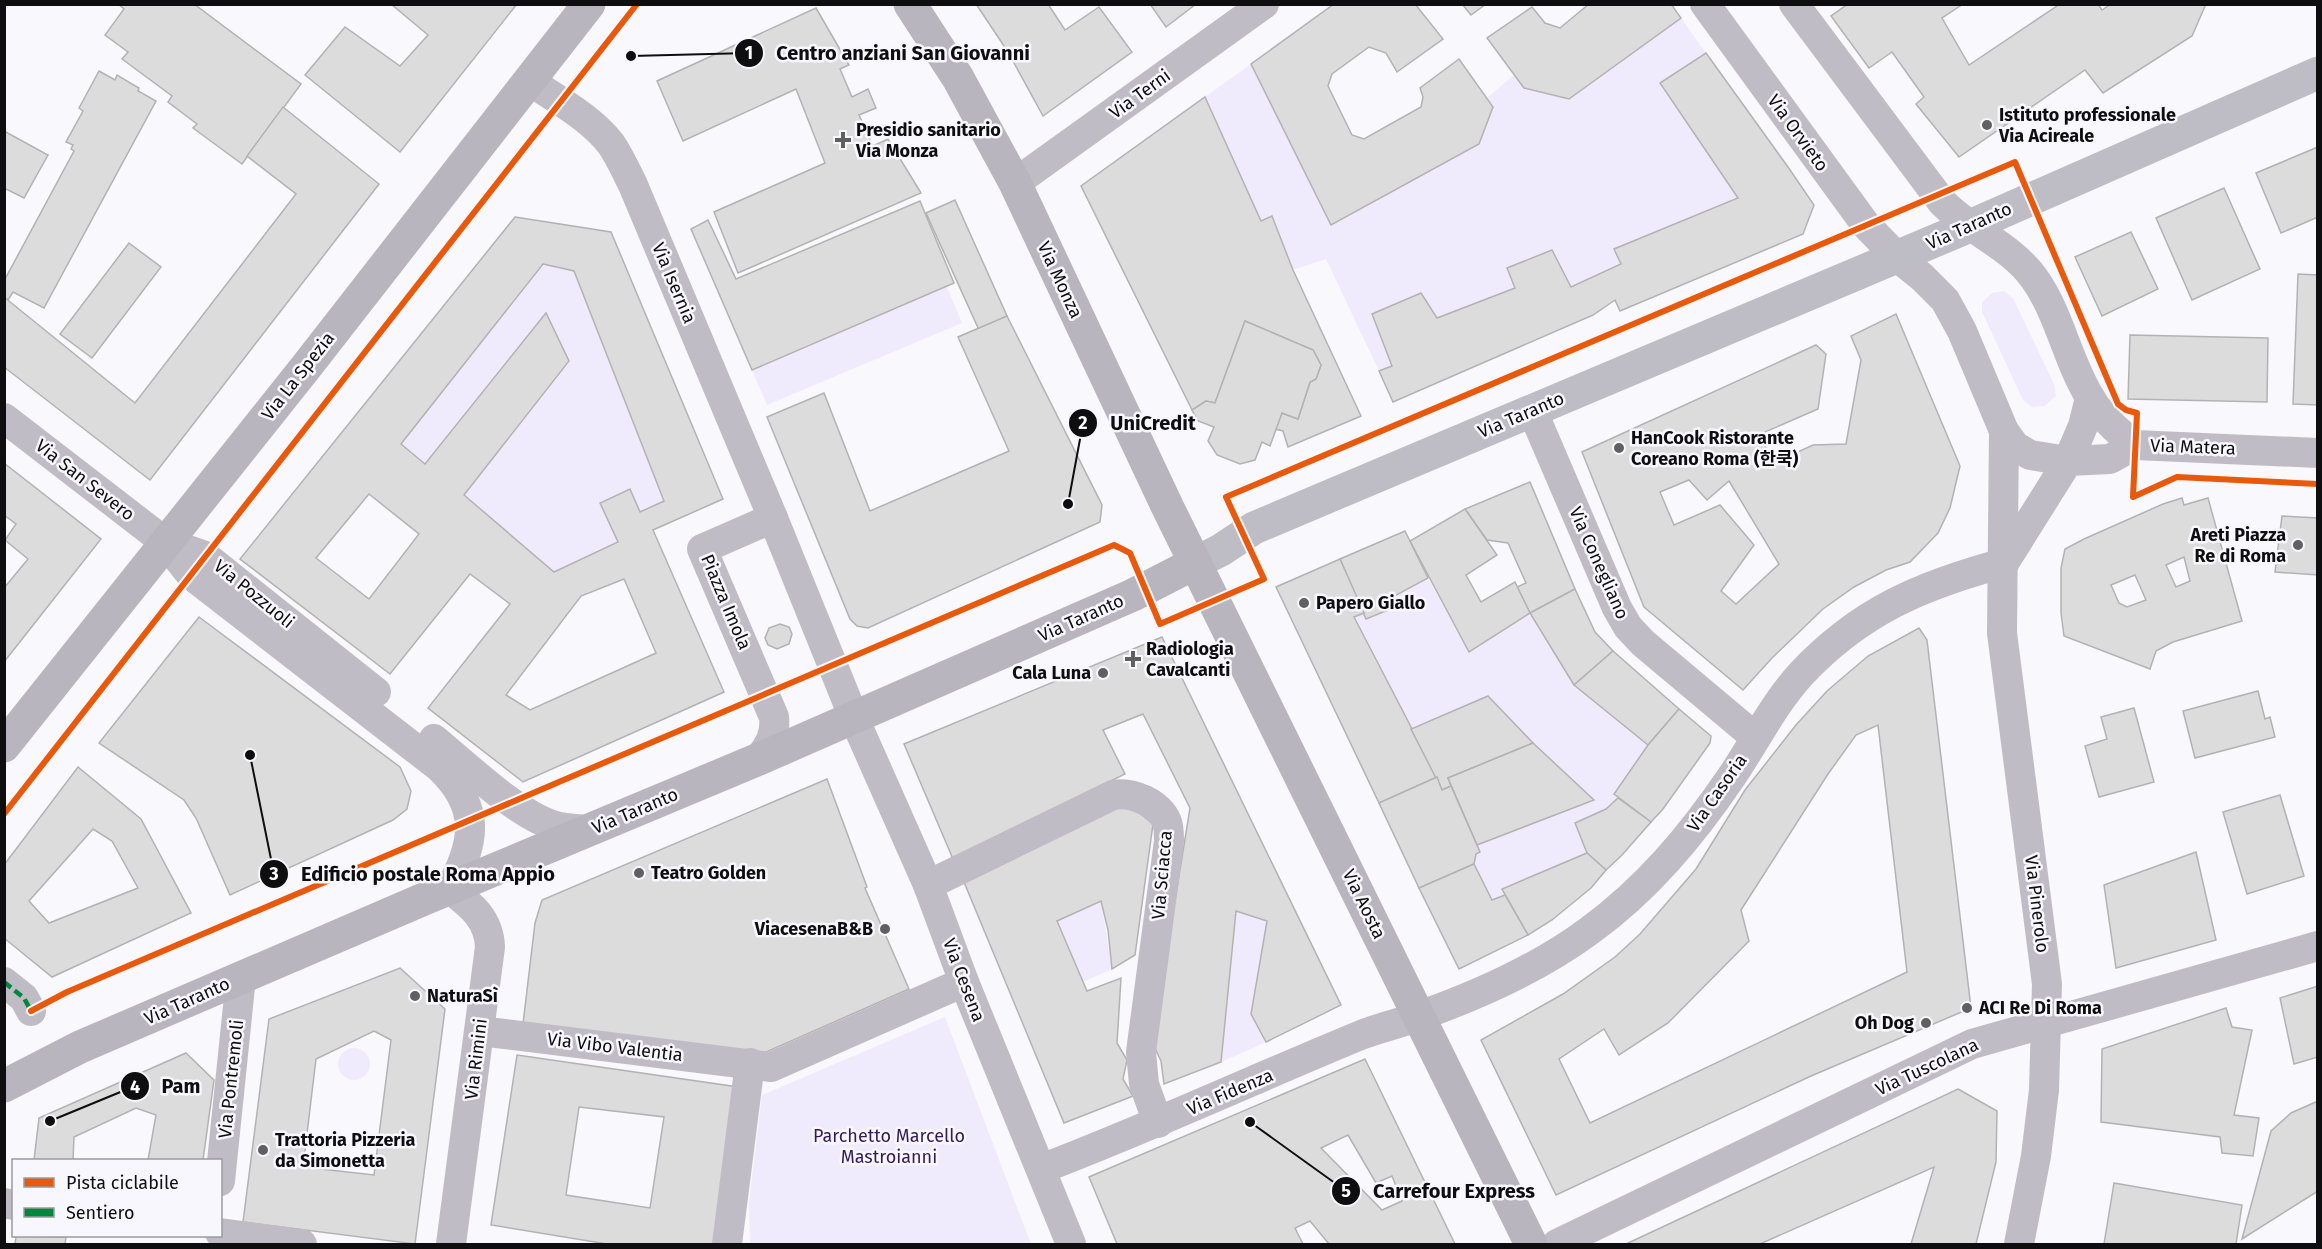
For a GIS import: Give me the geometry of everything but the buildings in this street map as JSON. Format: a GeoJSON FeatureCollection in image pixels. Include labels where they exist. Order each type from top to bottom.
{"type":"FeatureCollection","features":[{"type":"Feature","properties":{"kind":"main road","name":"Via La Spezia"},"geometry":{"type":"LineString","coordinates":[[4,746],[299,376],[589,4]]}},
{"type":"Feature","properties":{"kind":"main road","name":"Via Monza"},"geometry":{"type":"LineString","coordinates":[[910,4],[958,78],[1015,183],[1195,563]]}},
{"type":"Feature","properties":{"kind":"main road","name":"Via Taranto"},"geometry":{"type":"LineString","coordinates":[[5,1086],[80,1047],[759,759],[1134,595],[1221,550],[1254,528],[1970,226],[2318,73]]}},
{"type":"Feature","properties":{"kind":"main road","name":"Via Aosta"},"geometry":{"type":"LineString","coordinates":[[1195,563],[1531,1245]]}},
{"type":"Feature","properties":{"kind":"main road"},"geometry":{"type":"LineString","coordinates":[[4,1092],[5,1086]]}},
{"type":"Feature","properties":{"kind":"street","name":"Via Terni"},"geometry":{"type":"LineString","coordinates":[[1015,183],[1264,4]]}},
{"type":"Feature","properties":{"kind":"street","name":"Via Orvieto"},"geometry":{"type":"LineString","coordinates":[[1705,4],[1857,214],[1897,257],[1922,276],[1950,308],[2004,431]]}},
{"type":"Feature","properties":{"kind":"street"},"geometry":{"type":"LineString","coordinates":[[1794,4],[1936,196],[1951,212],[1970,226]]}},
{"type":"Feature","properties":{"kind":"street","name":"Via Isernia"},"geometry":{"type":"LineString","coordinates":[[530,81],[593,125],[621,160],[773,518]]}},
{"type":"Feature","properties":{"kind":"street","name":"Via Matera"},"geometry":{"type":"LineString","coordinates":[[1970,226],[2025,266],[2036,281],[2090,398],[2111,424],[2135,445],[2318,453]]}},
{"type":"Feature","properties":{"kind":"street"},"geometry":{"type":"LineString","coordinates":[[2004,563],[2068,461],[2083,426],[2090,398]]}},
{"type":"Feature","properties":{"kind":"street","name":"Via Conegliano"},"geometry":{"type":"LineString","coordinates":[[1532,410],[1617,608],[1628,627],[1643,643],[1755,737]]}},
{"type":"Feature","properties":{"kind":"street","name":"Via San Severo"},"geometry":{"type":"LineString","coordinates":[[4,418],[165,542]]}},
{"type":"Feature","properties":{"kind":"street"},"geometry":{"type":"LineString","coordinates":[[2004,431],[2020,450],[2040,457],[2068,461],[2110,459],[2135,445]]}},
{"type":"Feature","properties":{"kind":"street","name":"Via Pinerolo"},"geometry":{"type":"LineString","coordinates":[[2004,431],[2002,633],[2048,984],[2044,1090],[2036,1156],[2019,1245]]}},
{"type":"Feature","properties":{"kind":"street"},"geometry":{"type":"LineString","coordinates":[[773,518],[854,718]]}},
{"type":"Feature","properties":{"kind":"street","name":"Piazza Imola"},"geometry":{"type":"LineString","coordinates":[[759,759],[772,741],[774,717],[702,549],[773,518]]}},
{"type":"Feature","properties":{"kind":"street","name":"Via Pozzuoli"},"geometry":{"type":"LineString","coordinates":[[165,542],[205,556],[513,802],[553,825],[590,830]]}},
{"type":"Feature","properties":{"kind":"street","name":"Via Pozzuoli"},"geometry":{"type":"LineString","coordinates":[[165,542],[191,574],[446,773],[466,803],[471,821],[467,852],[450,889]]}},
{"type":"Feature","properties":{"kind":"street","name":"Via Casoria"},"geometry":{"type":"LineString","coordinates":[[1419,1016],[1472,996],[1533,967],[1608,917],[1648,881],[1694,829],[1785,693],[1815,660],[1863,621],[1904,596],[1940,581],[2004,563]]}},
{"type":"Feature","properties":{"kind":"street","name":"Via Cesena"},"geometry":{"type":"LineString","coordinates":[[854,718],[928,885],[964,982],[1071,1245]]}},
{"type":"Feature","properties":{"kind":"street","name":"Via Sciacca"},"geometry":{"type":"LineString","coordinates":[[928,885],[1113,795],[1124,793],[1138,796],[1159,811],[1166,820],[1169,841],[1141,1052],[1144,1084],[1158,1123]]}},
{"type":"Feature","properties":{"kind":"street","name":"Via Rimini"},"geometry":{"type":"LineString","coordinates":[[450,889],[476,911],[486,924],[490,947],[451,1245]]}},
{"type":"Feature","properties":{"kind":"street","name":"Via Tuscolana"},"geometry":{"type":"LineString","coordinates":[[1557,1245],[1972,1044],[2318,946]]}},
{"type":"Feature","properties":{"kind":"street","name":"Via Pontremoli"},"geometry":{"type":"LineString","coordinates":[[222,1162],[241,977]]}},
{"type":"Feature","properties":{"kind":"street"},"geometry":{"type":"LineString","coordinates":[[4,982],[24,998],[31,1011]]}},
{"type":"Feature","properties":{"kind":"street","name":"Via Vibo Valentia"},"geometry":{"type":"LineString","coordinates":[[480,1031],[771,1067],[964,982]]}},
{"type":"Feature","properties":{"kind":"street","name":"Via Fidenza"},"geometry":{"type":"LineString","coordinates":[[1041,1169],[1158,1123],[1364,1034],[1419,1016]]}},
{"type":"Feature","properties":{"kind":"street"},"geometry":{"type":"LineString","coordinates":[[728,1245],[750,1064]]}},
{"type":"Feature","properties":{"kind":"street"},"geometry":{"type":"LineString","coordinates":[[222,1233],[302,1245]]}},
{"type":"Feature","properties":{"kind":"green space"},"geometry":{"type":"Polygon","coordinates":[[[1681,18],[1706,53],[1660,84],[1738,198],[1615,250],[1621,264],[1571,287],[1552,250],[1507,268],[1515,288],[1437,318],[1421,293],[1373,314],[1392,366],[1379,371],[1326,259],[1293,270],[1273,216],[1261,221],[1205,97],[1251,64],[1332,225],[1479,144],[1493,107],[1487,98],[1514,75],[1524,88],[1570,99],[1681,18]]]}},
{"type":"Feature","properties":{"kind":"green space"},"geometry":{"type":"Polygon","coordinates":[[[543,264],[574,271],[664,501],[640,512],[630,489],[600,503],[618,542],[554,572],[464,495],[569,361],[546,314],[425,464],[401,444],[543,264]]]}},
{"type":"Feature","properties":{"kind":"green space"},"geometry":{"type":"Polygon","coordinates":[[[947,287],[962,323],[767,405],[752,370],[947,287]]]}},
{"type":"Feature","properties":{"kind":"green space"},"geometry":{"type":"Polygon","coordinates":[[[2004,291],[2013,298],[2054,384],[2056,396],[2045,406],[2032,407],[2023,400],[1982,312],[1982,302],[1992,293],[2004,291]]]}},
{"type":"Feature","properties":{"kind":"green space"},"geometry":{"type":"Polygon","coordinates":[[[1428,578],[1469,651],[1530,613],[1574,685],[1648,745],[1615,794],[1618,798],[1606,809],[1575,823],[1587,853],[1502,889],[1505,895],[1492,900],[1474,864],[1476,854],[1480,852],[1477,845],[1593,799],[1533,743],[1488,696],[1411,729],[1354,617],[1364,613],[1367,619],[1388,610],[1385,601],[1428,578]]]}},
{"type":"Feature","properties":{"kind":"green space"},"geometry":{"type":"Polygon","coordinates":[[[1101,901],[1112,969],[1083,982],[1057,921],[1101,901]]]}},
{"type":"Feature","properties":{"kind":"green space"},"geometry":{"type":"Polygon","coordinates":[[[1236,911],[1267,921],[1251,1014],[1266,1042],[1221,1062],[1236,911]]]}},
{"type":"Feature","properties":{"kind":"green space","name":"Parchetto Marcello Mastroianni"},"geometry":{"type":"Polygon","coordinates":[[[945,1017],[1031,1244],[750,1244],[749,1202],[762,1095],[945,1017]]]}},
{"type":"Feature","properties":{"kind":"green space"},"geometry":{"type":"Polygon","coordinates":[[[354,1048],[366,1052],[370,1064],[366,1076],[354,1080],[342,1076],[338,1064],[342,1052],[354,1048]]]}},
{"type":"Feature","properties":{"kind":"marked path"},"geometry":{"type":"LineString","coordinates":[[4,982],[24,998],[31,1011]]}},
{"type":"Feature","properties":{"kind":"cycle path"},"geometry":{"type":"LineString","coordinates":[[4,814],[637,4]]}},
{"type":"Feature","properties":{"kind":"cycle path"},"geometry":{"type":"LineString","coordinates":[[31,1011],[67,992],[1114,545],[1130,553],[1160,624],[1264,579],[1226,497],[2015,162],[2118,404],[2126,410],[2137,413],[2133,497],[2177,477],[2318,484]]}},
{"type":"Feature","properties":{"kind":"place","name":"Centro anziani San Giovanni"},"geometry":{"type":"Point","coordinates":[631,56]}},
{"type":"Feature","properties":{"kind":"place","name":"Istituto professionale Via Acireale"},"geometry":{"type":"Point","coordinates":[1987,125]}},
{"type":"Feature","properties":{"kind":"place","name":"Presidio sanitario Via Monza"},"geometry":{"type":"Point","coordinates":[843,140]}},
{"type":"Feature","properties":{"kind":"place","name":"HanCook Ristorante Coreano Roma (한쿡)"},"geometry":{"type":"Point","coordinates":[1619,448]}},
{"type":"Feature","properties":{"kind":"place","name":"UniCredit"},"geometry":{"type":"Point","coordinates":[1068,504]}},
{"type":"Feature","properties":{"kind":"place","name":"Areti Piazza Re di Roma"},"geometry":{"type":"Point","coordinates":[2298,545]}},
{"type":"Feature","properties":{"kind":"place","name":"Papero Giallo"},"geometry":{"type":"Point","coordinates":[1304,603]}},
{"type":"Feature","properties":{"kind":"place","name":"Radiologia Cavalcanti"},"geometry":{"type":"Point","coordinates":[1133,659]}},
{"type":"Feature","properties":{"kind":"place","name":"Cala Luna"},"geometry":{"type":"Point","coordinates":[1103,673]}},
{"type":"Feature","properties":{"kind":"place","name":"Edificio postale Roma Appio"},"geometry":{"type":"Point","coordinates":[250,755]}},
{"type":"Feature","properties":{"kind":"place","name":"Teatro Golden"},"geometry":{"type":"Point","coordinates":[639,873]}},
{"type":"Feature","properties":{"kind":"place","name":"ViacesenaB&B"},"geometry":{"type":"Point","coordinates":[885,929]}},
{"type":"Feature","properties":{"kind":"place","name":"NaturaSì"},"geometry":{"type":"Point","coordinates":[415,996]}},
{"type":"Feature","properties":{"kind":"place","name":"ACI Re Di Roma"},"geometry":{"type":"Point","coordinates":[1967,1008]}},
{"type":"Feature","properties":{"kind":"place","name":"Oh Dog"},"geometry":{"type":"Point","coordinates":[1926,1023]}},
{"type":"Feature","properties":{"kind":"place","name":"Pam"},"geometry":{"type":"Point","coordinates":[50,1121]}},
{"type":"Feature","properties":{"kind":"place","name":"Carrefour Express"},"geometry":{"type":"Point","coordinates":[1250,1122]}},
{"type":"Feature","properties":{"kind":"place","name":"Trattoria Pizzeria da Simonetta"},"geometry":{"type":"Point","coordinates":[263,1150]}}]}
